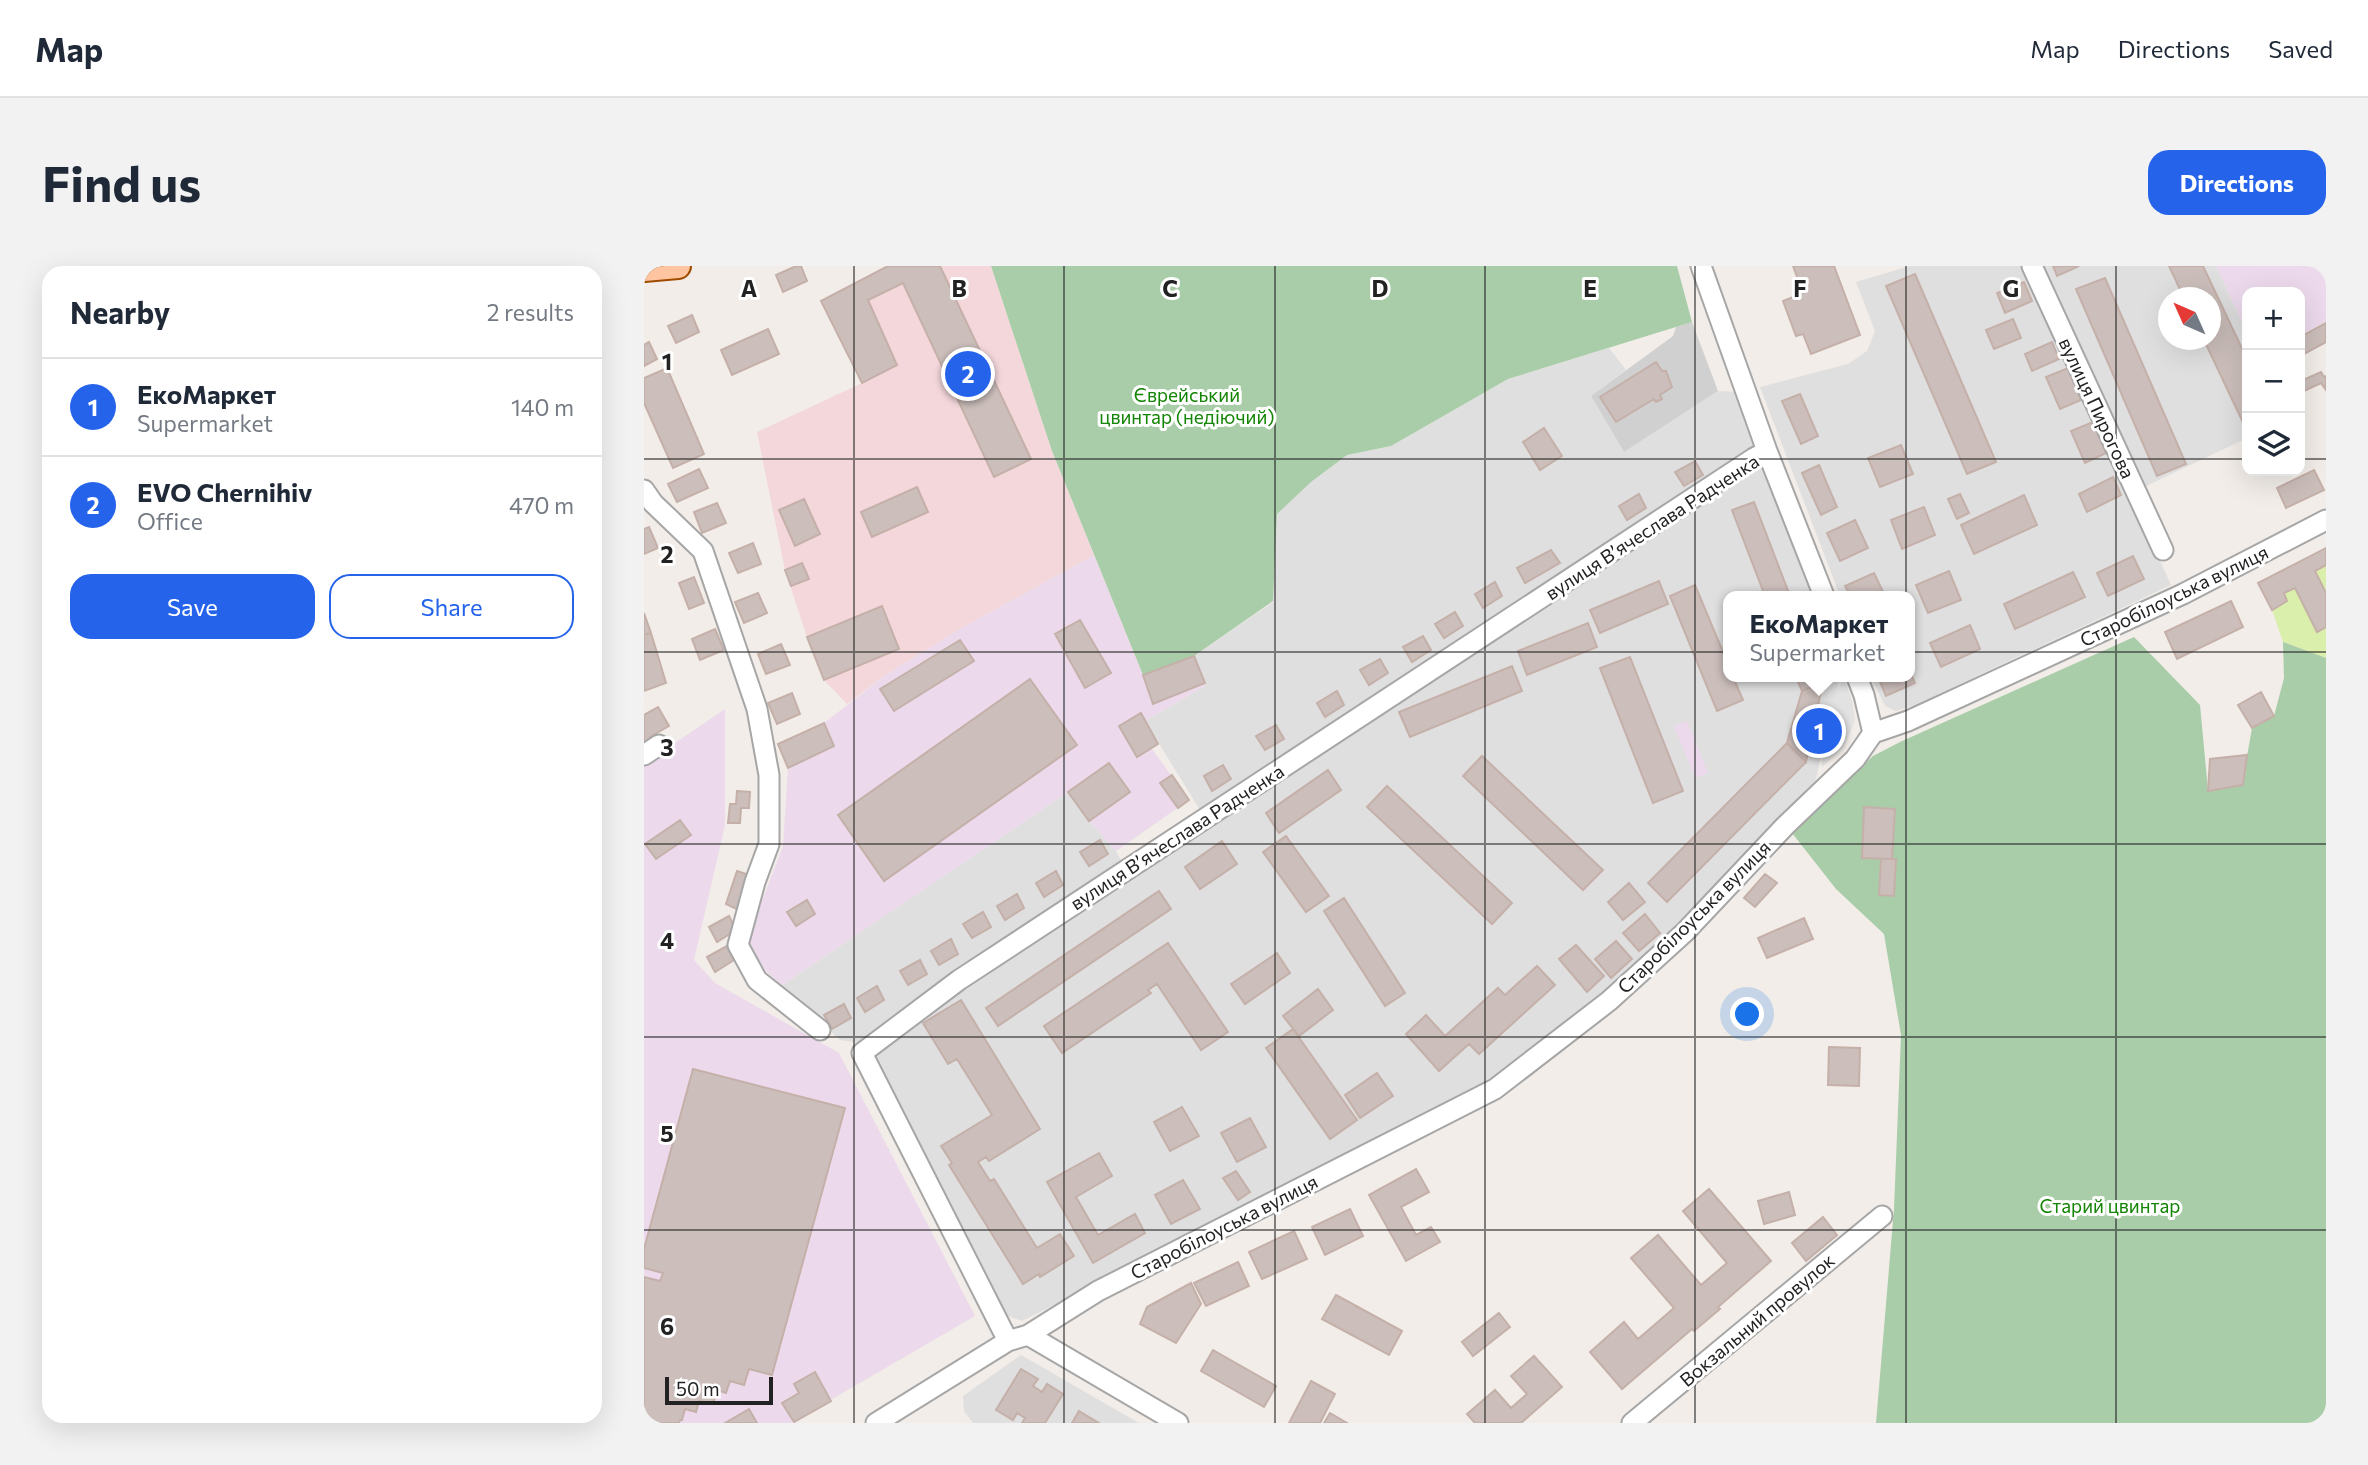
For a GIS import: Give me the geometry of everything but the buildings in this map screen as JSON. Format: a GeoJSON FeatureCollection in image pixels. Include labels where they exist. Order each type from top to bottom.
{"type":"FeatureCollection","features":[{"type":"Feature","properties":{"kind":"main road"},"geometry":{"type":"LineString","coordinates":[[644,269],[678,266]]}},
{"type":"Feature","properties":{"kind":"street"},"geometry":{"type":"LineString","coordinates":[[1700,266],[1767,451],[1822,591]]}},
{"type":"Feature","properties":{"kind":"street","name":"вулиця Пирогова"},"geometry":{"type":"LineString","coordinates":[[2032,266],[2163,550]]}},
{"type":"Feature","properties":{"kind":"street","name":"вулиця Вʼячеслава Радченка"},"geometry":{"type":"LineString","coordinates":[[1008,1341],[862,1053],[959,980],[1767,451]]}},
{"type":"Feature","properties":{"kind":"street"},"geometry":{"type":"LineString","coordinates":[[644,490],[653,503],[703,551],[757,709],[769,775],[769,844],[755,882],[738,945],[757,979],[820,1030]]}},
{"type":"Feature","properties":{"kind":"street","name":"Старобілоуська вулиця"},"geometry":{"type":"LineString","coordinates":[[876,1423],[1008,1341],[1028,1335],[1098,1291],[1495,1090],[1609,1001],[1685,932],[1785,826],[1855,759],[1873,733],[1908,721],[2183,594],[2326,520]]}},
{"type":"Feature","properties":{"kind":"street"},"geometry":{"type":"LineString","coordinates":[[1859,682],[1873,733]]}},
{"type":"Feature","properties":{"kind":"street","name":"Вокзальний провулок"},"geometry":{"type":"LineString","coordinates":[[1632,1423],[1882,1216]]}},
{"type":"Feature","properties":{"kind":"street"},"geometry":{"type":"LineString","coordinates":[[1028,1335],[1178,1423]]}},
{"type":"Feature","properties":{"kind":"shaded area"},"geometry":{"type":"Polygon","coordinates":[[[888,266],[991,266],[1052,451],[1094,555],[962,628],[887,674],[847,704],[824,680],[807,637],[785,570],[757,432],[862,383],[821,301],[888,266]]]}},
{"type":"Feature","properties":{"kind":"shaded area"},"geometry":{"type":"Polygon","coordinates":[[[1910,266],[2216,266],[2242,321],[2242,440],[2140,489],[2038,289],[2171,585],[1915,705],[1896,711],[1885,706],[1873,682],[1915,682],[1915,591],[1838,591],[1760,387],[1848,364],[1867,351],[1875,331],[1856,282],[1910,266]]]}},
{"type":"Feature","properties":{"kind":"shaded area"},"geometry":{"type":"Polygon","coordinates":[[[2216,266],[2326,266],[2326,321],[2305,333],[2305,287],[2242,287],[2242,321],[2216,266]]]}},
{"type":"Feature","properties":{"kind":"shaded area"},"geometry":{"type":"Polygon","coordinates":[[[1692,322],[1718,391],[1624,452],[1591,396],[1673,336],[1676,327],[1692,322]]]}},
{"type":"Feature","properties":{"kind":"shaded area"},"geometry":{"type":"Polygon","coordinates":[[[1609,348],[1626,370],[1591,396],[1624,452],[1718,391],[1739,392],[1813,591],[1723,591],[1723,682],[1839,682],[1814,787],[1707,900],[1620,979],[1492,1081],[1022,1321],[1008,1316],[871,1053],[860,1043],[840,1040],[781,986],[1068,792],[1116,851],[1129,874],[1208,823],[1145,721],[1205,686],[1194,656],[1273,602],[1277,514],[1311,482],[1347,455],[1391,446],[1508,379],[1609,348]]]}},
{"type":"Feature","properties":{"kind":"shaded area"},"geometry":{"type":"Polygon","coordinates":[[[1094,555],[1143,675],[1194,656],[1205,683],[1205,686],[1145,721],[1158,744],[1152,749],[1189,800],[1116,851],[1068,792],[781,986],[766,971],[747,940],[783,846],[788,768],[778,744],[824,723],[887,674],[962,628],[1094,555]]]}},
{"type":"Feature","properties":{"kind":"shaded area"},"geometry":{"type":"Polygon","coordinates":[[[1842,682],[1845,682],[1855,720],[1844,747],[1822,767],[1822,736],[1830,704],[1842,682]]]}},
{"type":"Feature","properties":{"kind":"shaded area"},"geometry":{"type":"Polygon","coordinates":[[[725,709],[725,825],[694,960],[715,983],[839,1053],[975,1316],[791,1423],[644,1423],[644,764],[725,709]]]}},
{"type":"Feature","properties":{"kind":"shaded area"},"geometry":{"type":"Polygon","coordinates":[[[1687,721],[1708,773],[1695,778],[1674,726],[1687,721]]]}},
{"type":"Feature","properties":{"kind":"shaded area"},"geometry":{"type":"Polygon","coordinates":[[[1021,1355],[1139,1423],[973,1423],[964,1411],[963,1396],[1021,1355]]]}},
{"type":"Feature","properties":{"kind":"green space","name":"Єврейський цвинтар (недіючий)"},"geometry":{"type":"Polygon","coordinates":[[[991,266],[1677,266],[1692,322],[1508,379],[1391,446],[1347,455],[1311,482],[1277,514],[1273,601],[1194,656],[1143,675],[1052,451],[991,266]]]}},
{"type":"Feature","properties":{"kind":"green space"},"geometry":{"type":"Polygon","coordinates":[[[2326,548],[2326,658],[2283,642],[2272,610],[2258,583],[2326,548]]]}},
{"type":"Feature","properties":{"kind":"green space","name":"Старий цвинтар"},"geometry":{"type":"Polygon","coordinates":[[[2134,637],[2200,705],[2208,790],[2242,785],[2252,728],[2274,716],[2284,678],[2283,642],[2326,658],[2326,1423],[1876,1423],[1894,1209],[1901,1035],[1884,934],[1836,889],[1792,833],[1873,756],[2134,637]]]}},
{"type":"Feature","properties":{"kind":"place","name":"EVO Chernihiv"},"geometry":{"type":"Point","coordinates":[968,374]}},
{"type":"Feature","properties":{"kind":"place","name":"ЕкоМаркет"},"geometry":{"type":"Point","coordinates":[1819,731]}}]}
